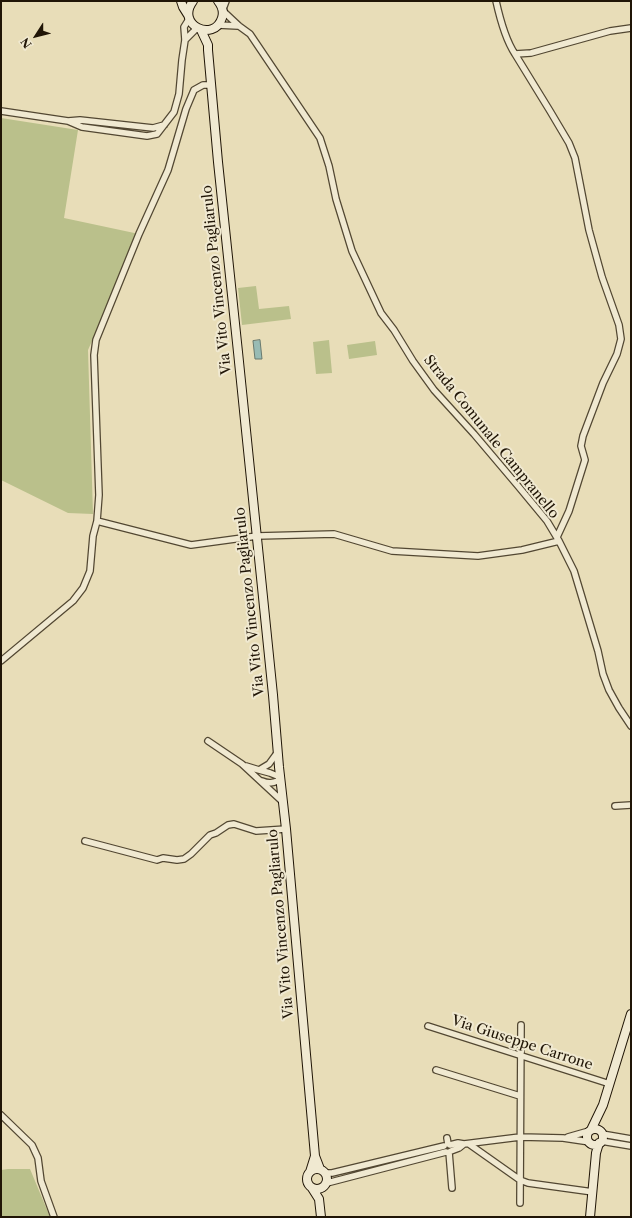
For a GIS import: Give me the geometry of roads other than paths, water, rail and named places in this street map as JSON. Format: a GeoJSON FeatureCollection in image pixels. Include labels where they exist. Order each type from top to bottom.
{"type":"FeatureCollection","features":[{"type":"Feature","properties":{"kind":"street","name":"Via Vito Vincenzo Pagliarulo"},"geometry":{"type":"LineString","coordinates":[[181,1],[194,26],[199,29],[208,45],[218,162],[257,536],[277,753],[286,829],[315,1156],[310,1172]]}},
{"type":"Feature","properties":{"kind":"street"},"geometry":{"type":"LineString","coordinates":[[1,111],[68,121],[82,127],[147,136],[157,134],[166,125],[174,112],[179,94],[185,40],[184,27],[189,17],[190,5],[193,1]]}},
{"type":"Feature","properties":{"kind":"street"},"geometry":{"type":"LineString","coordinates":[[218,1],[224,7]]}},
{"type":"Feature","properties":{"kind":"street"},"geometry":{"type":"LineString","coordinates":[[97,522],[191,545],[257,536],[334,534],[392,551],[478,556],[522,550],[558,539],[569,511],[585,460],[581,446],[583,436],[617,354],[621,339],[619,325],[602,277],[591,237],[574,158],[569,143],[510,47],[496,1]]}},
{"type":"Feature","properties":{"kind":"street","name":"Via Vito Vincenzo Pagliarulo"},"geometry":{"type":"LineString","coordinates":[[208,45],[223,16],[224,7]]}},
{"type":"Feature","properties":{"kind":"street","name":"Strada Comunale Campranello"},"geometry":{"type":"LineString","coordinates":[[224,7],[239,26],[250,34],[320,138],[329,166],[336,199],[352,251],[381,313],[398,335],[413,361],[434,390],[513,480],[547,522],[558,539],[574,571],[605,680],[619,708],[631,726]]}},
{"type":"Feature","properties":{"kind":"street"},"geometry":{"type":"LineString","coordinates":[[185,40],[199,29],[211,30],[217,26],[239,26]]}},
{"type":"Feature","properties":{"kind":"street"},"geometry":{"type":"LineString","coordinates":[[515,54],[532,52],[610,31],[631,28]]}},
{"type":"Feature","properties":{"kind":"street"},"geometry":{"type":"LineString","coordinates":[[1,661],[73,601],[83,588],[90,572],[99,495],[94,355],[96,340],[168,170],[186,109],[194,90],[203,85],[212,85]]}},
{"type":"Feature","properties":{"kind":"street"},"geometry":{"type":"LineString","coordinates":[[208,740],[242,764],[283,802]]}},
{"type":"Feature","properties":{"kind":"street"},"geometry":{"type":"LineString","coordinates":[[259,770],[269,764],[277,753]]}},
{"type":"Feature","properties":{"kind":"street"},"geometry":{"type":"LineString","coordinates":[[242,764],[252,769],[270,773],[280,779],[268,784],[260,781]]}},
{"type":"Feature","properties":{"kind":"street"},"geometry":{"type":"LineString","coordinates":[[615,806],[631,805]]}},
{"type":"Feature","properties":{"kind":"street"},"geometry":{"type":"LineString","coordinates":[[85,841],[157,860],[169,858],[177,860],[184,859],[210,835],[228,825],[234,824],[256,831],[286,829]]}},
{"type":"Feature","properties":{"kind":"street"},"geometry":{"type":"LineString","coordinates":[[590,1217],[597,1139],[603,1106],[631,1014]]}},
{"type":"Feature","properties":{"kind":"street"},"geometry":{"type":"LineString","coordinates":[[520,1203],[521,1025]]}},
{"type":"Feature","properties":{"kind":"street","name":"Via Giuseppe Carrone"},"geometry":{"type":"LineString","coordinates":[[428,1026],[610,1084]]}},
{"type":"Feature","properties":{"kind":"street"},"geometry":{"type":"LineString","coordinates":[[436,1070],[520,1096]]}},
{"type":"Feature","properties":{"kind":"street"},"geometry":{"type":"LineString","coordinates":[[603,1106],[587,1138],[631,1146]]}},
{"type":"Feature","properties":{"kind":"street"},"geometry":{"type":"LineString","coordinates":[[1,1115],[32,1145],[38,1158],[41,1181],[54,1217]]}},
{"type":"Feature","properties":{"kind":"street"},"geometry":{"type":"LineString","coordinates":[[563,1138],[596,1129],[597,1139]]}},
{"type":"Feature","properties":{"kind":"street"},"geometry":{"type":"LineString","coordinates":[[321,1217],[319,1199],[307,1179],[310,1172],[314,1169],[332,1173],[448,1147],[459,1148],[466,1144],[520,1137],[631,1139]]}},
{"type":"Feature","properties":{"kind":"street"},"geometry":{"type":"LineString","coordinates":[[466,1144],[520,1180],[528,1183],[593,1192]]}},
{"type":"Feature","properties":{"kind":"street"},"geometry":{"type":"LineString","coordinates":[[312,1188],[319,1189],[325,1185],[448,1147]]}},
{"type":"Feature","properties":{"kind":"street"},"geometry":{"type":"LineString","coordinates":[[448,1147],[452,1188]]}},
{"type":"Feature","properties":{"kind":"street","name":"Via Vito Vincenzo Pagliarulo"},"geometry":{"type":"LineString","coordinates":[[315,1156],[323,1171]]}},
{"type":"Feature","properties":{"kind":"street"},"geometry":{"type":"LineString","coordinates":[[319,1199],[328,1179],[323,1171]]}},
{"type":"Feature","properties":{"kind":"water"},"geometry":{"type":"Polygon","coordinates":[[[260,340],[262,359],[255,359],[253,341],[260,340]]]}}]}
